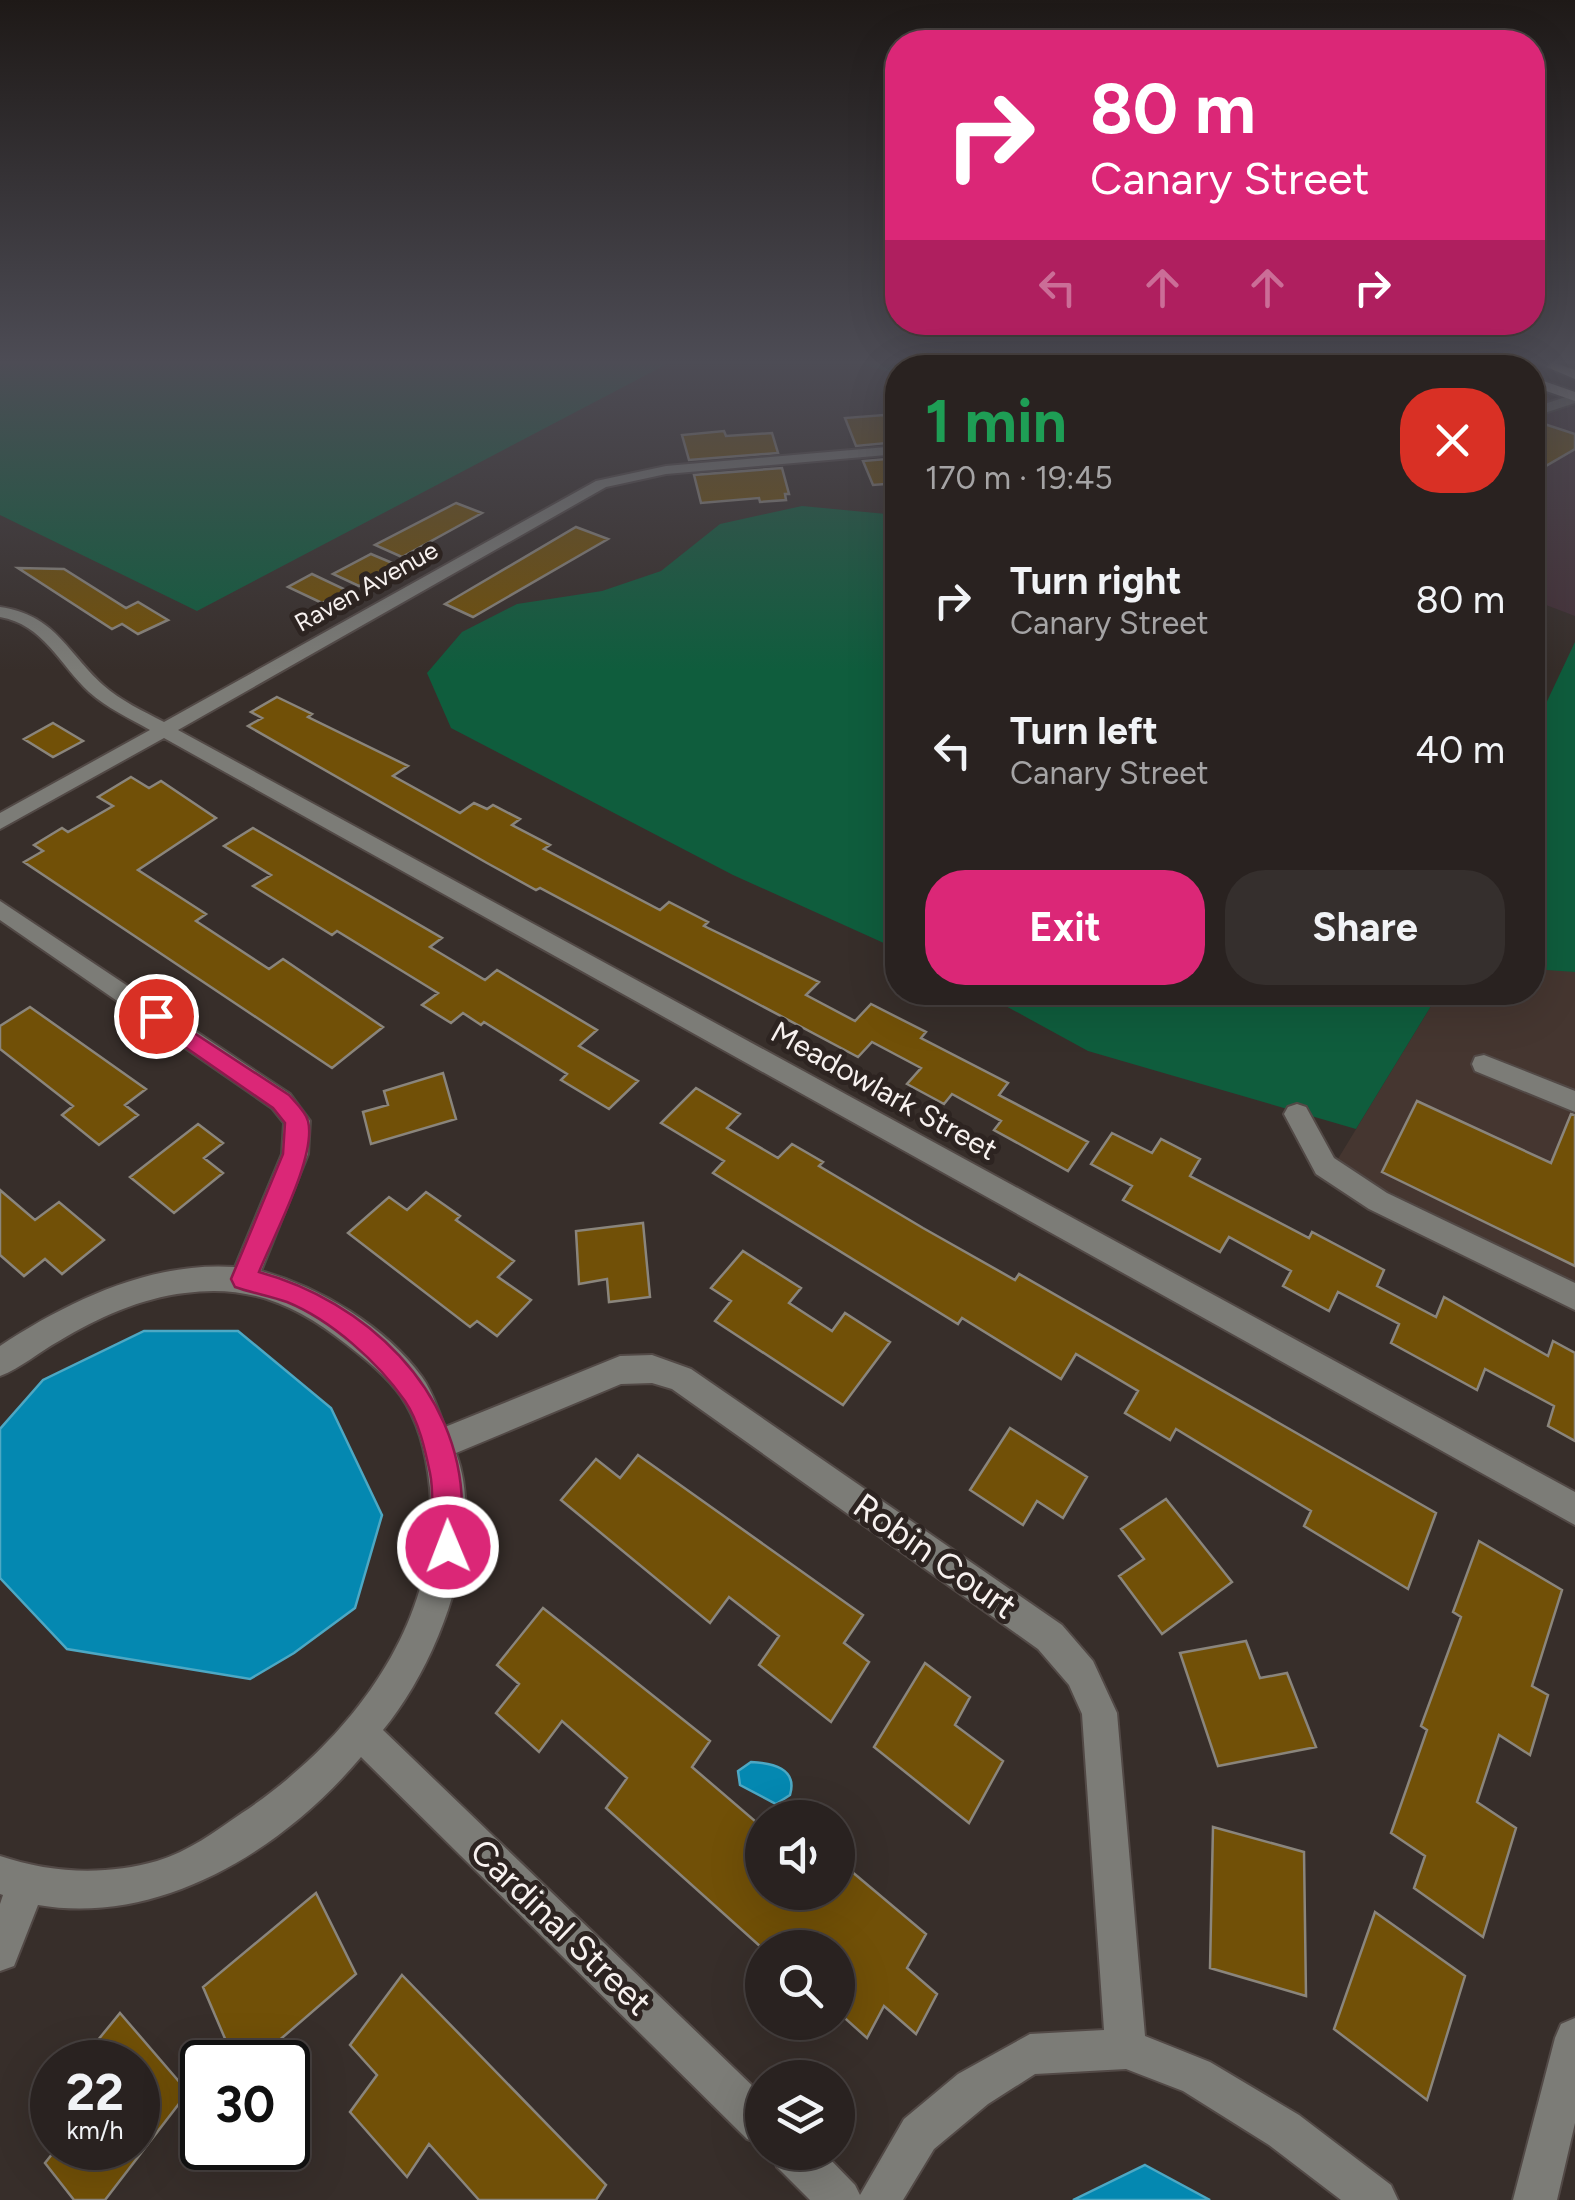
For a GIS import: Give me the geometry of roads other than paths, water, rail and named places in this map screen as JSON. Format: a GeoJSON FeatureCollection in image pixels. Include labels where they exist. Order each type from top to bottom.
{"type":"FeatureCollection","features":[{"type":"Feature","properties":{"kind":"street","name":"Raven Avenue"},"geometry":{"type":"LineString","coordinates":[[0,822],[601,484],[630,475],[716,466]]}},
{"type":"Feature","properties":{"kind":"street","name":"Meadowlark Street"},"geometry":{"type":"LineString","coordinates":[[0,612],[32,621],[50,634],[94,686],[162,730],[1575,1509]]}},
{"type":"Feature","properties":{"kind":"street"},"geometry":{"type":"LineString","coordinates":[[0,910],[281,1101],[297,1121],[294,1154],[244,1279]]}},
{"type":"Feature","properties":{"kind":"street"},"geometry":{"type":"LineString","coordinates":[[1484,1064],[1575,1102]]}},
{"type":"Feature","properties":{"kind":"street"},"geometry":{"type":"LineString","coordinates":[[1297,1114],[1325,1166],[1378,1201],[1575,1296]]}},
{"type":"Feature","properties":{"kind":"street"},"geometry":{"type":"LineString","coordinates":[[0,1362],[40,1334],[97,1307],[194,1280],[244,1279],[295,1293],[333,1316],[386,1357],[417,1395],[438,1445],[448,1487],[448,1547],[438,1596],[406,1669],[313,1783],[250,1831],[176,1873],[96,1890],[13,1880],[0,1952]]}},
{"type":"Feature","properties":{"kind":"street","name":"Robin Court"},"geometry":{"type":"LineString","coordinates":[[438,1445],[620,1370],[652,1369],[681,1379],[1050,1637],[1081,1673],[1099,1713],[1126,2048]]}},
{"type":"Feature","properties":{"kind":"street","name":"Cardinal Street"},"geometry":{"type":"LineString","coordinates":[[359,1731],[745,2107]]}},
{"type":"Feature","properties":{"kind":"street"},"geometry":{"type":"LineString","coordinates":[[1535,2200],[1575,2038]]}},
{"type":"Feature","properties":{"kind":"street"},"geometry":{"type":"LineString","coordinates":[[879,2200],[918,2134],[973,2089],[1030,2054],[1126,2048],[1211,2085],[1284,2130],[1376,2200]]}},
{"type":"Feature","properties":{"kind":"street"},"geometry":{"type":"LineString","coordinates":[[810,2170],[840,2200]]}},
{"type":"Feature","properties":{"kind":"water"},"geometry":{"type":"Polygon","coordinates":[[[144,1331],[238,1331],[331,1408],[382,1515],[355,1608],[294,1653],[250,1679],[67,1649],[0,1578],[0,1429],[43,1380],[144,1331]]]}},
{"type":"Feature","properties":{"kind":"water"},"geometry":{"type":"Polygon","coordinates":[[[751,1762],[775,1766],[787,1773],[790,1795],[782,1800],[768,1800],[740,1785],[738,1771],[751,1762]]]}},
{"type":"Feature","properties":{"kind":"water"},"geometry":{"type":"Polygon","coordinates":[[[1145,2165],[1210,2200],[1073,2200],[1145,2165]]]}}]}
